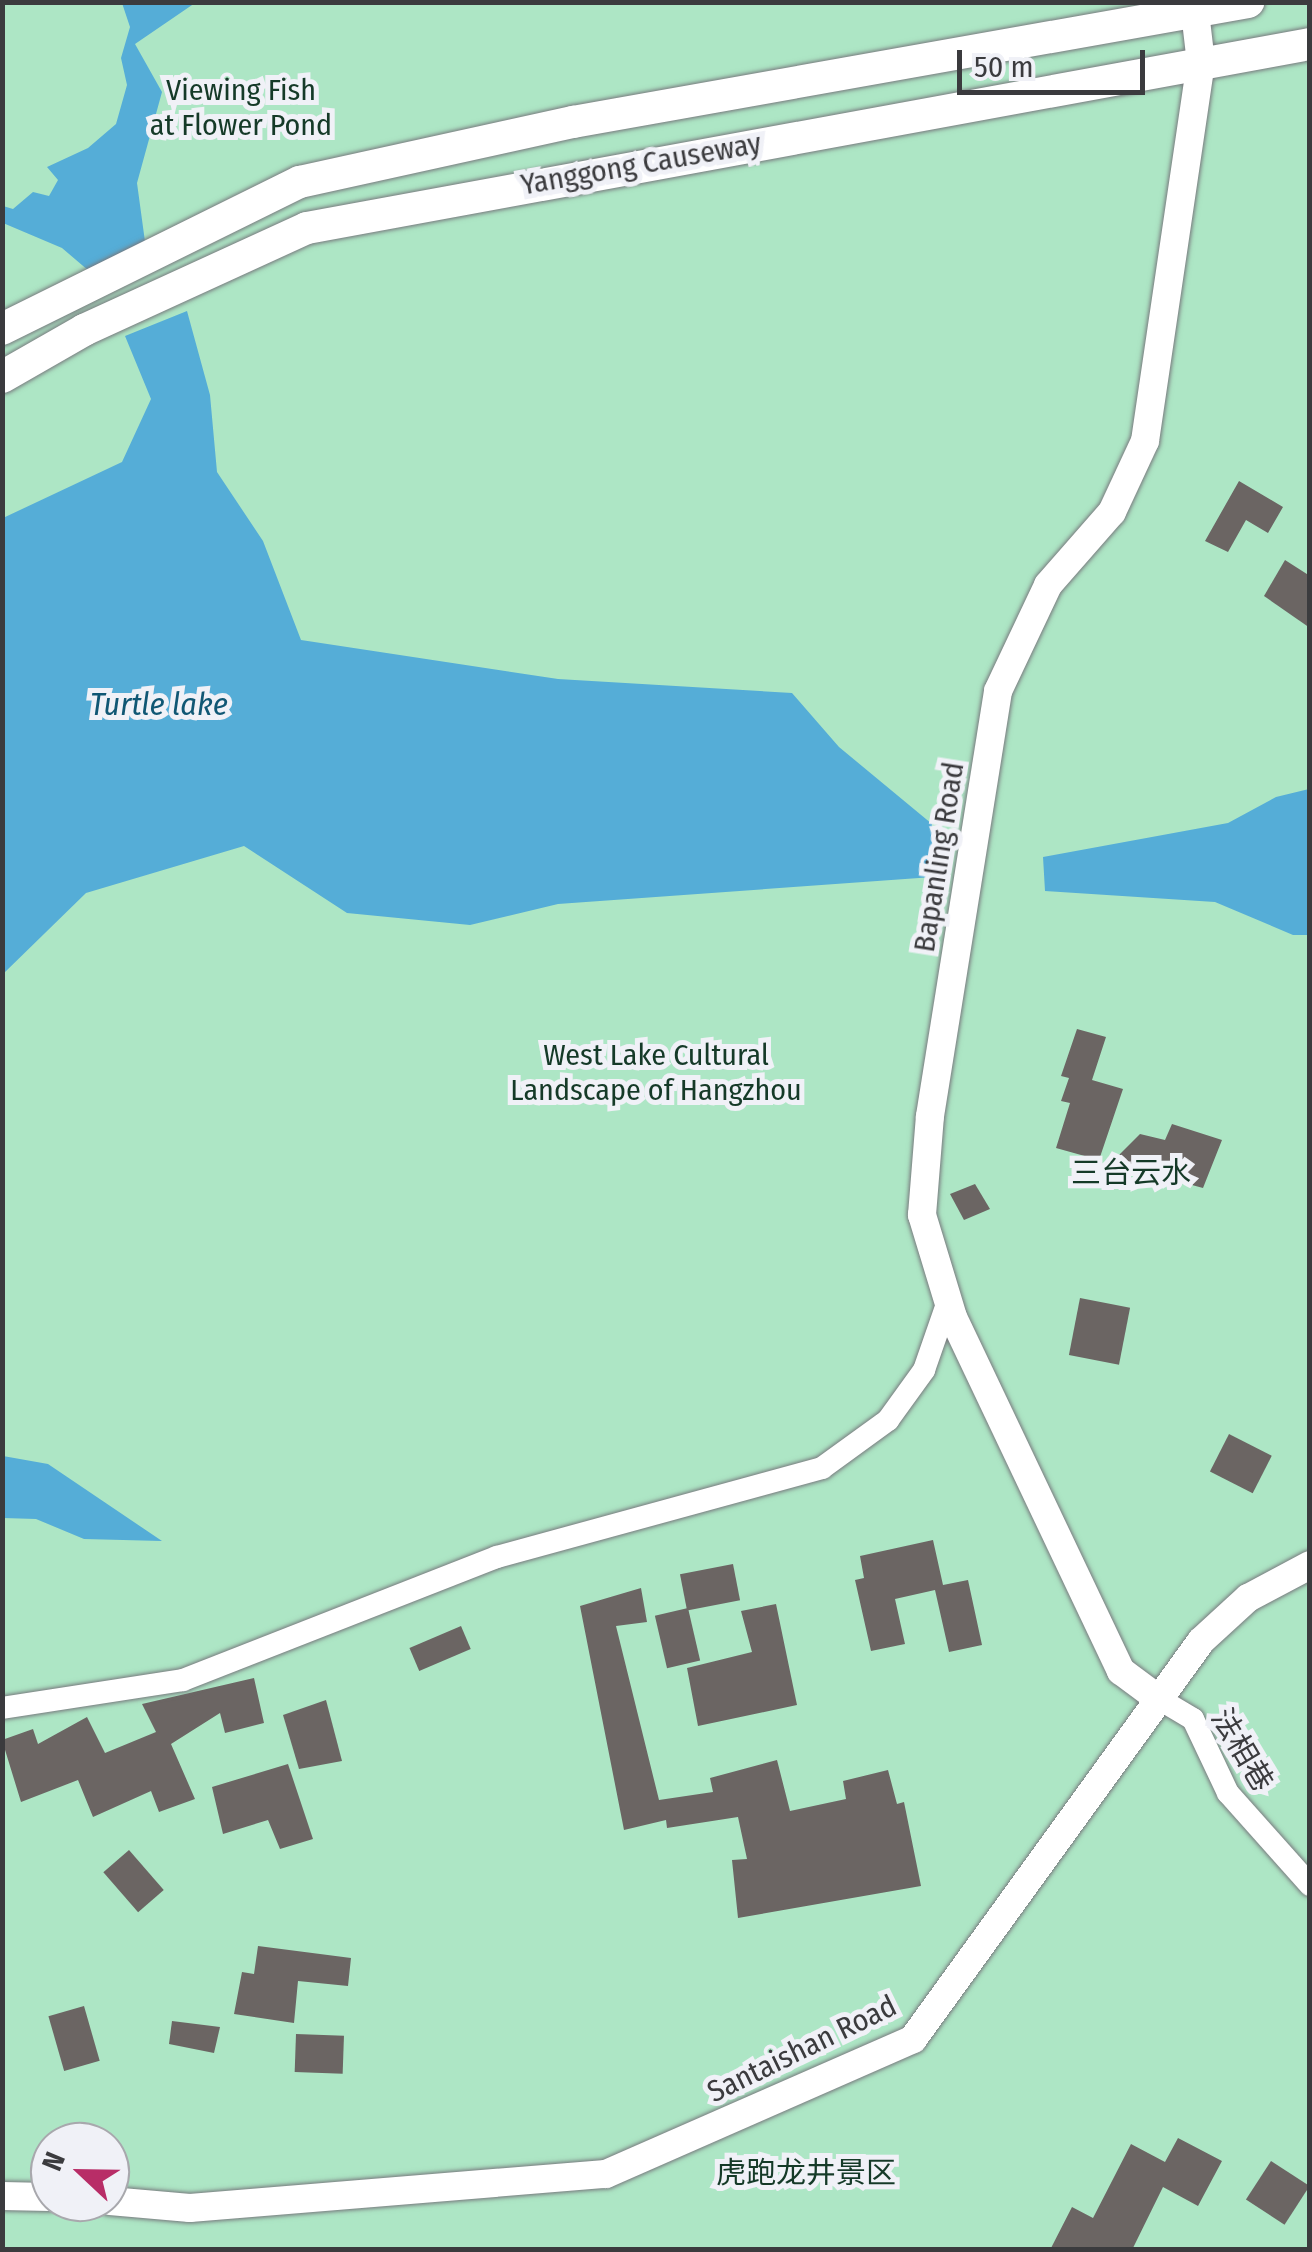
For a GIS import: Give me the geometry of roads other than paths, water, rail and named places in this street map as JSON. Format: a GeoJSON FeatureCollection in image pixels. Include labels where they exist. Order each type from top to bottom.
{"type":"FeatureCollection","features":[{"type":"Feature","properties":{"kind":"main road","name":"Yanggong Causeway"},"geometry":{"type":"LineString","coordinates":[[2,329],[300,182],[573,122],[1248,2]]}},
{"type":"Feature","properties":{"kind":"main road","name":"Yanggong Causeway"},"geometry":{"type":"LineString","coordinates":[[2,377],[84,330],[306,228],[1310,44]]}},
{"type":"Feature","properties":{"kind":"street","name":"Bapanling Road"},"geometry":{"type":"LineString","coordinates":[[1156,1697],[1122,1671],[948,1301],[922,1215],[998,690],[1048,585],[1112,512],[1145,440],[1201,63],[1196,12]]}},
{"type":"Feature","properties":{"kind":"street"},"geometry":{"type":"LineString","coordinates":[[2,1708],[182,1680],[496,1557],[822,1468],[897,1407],[924,1370],[948,1301]]}},
{"type":"Feature","properties":{"kind":"street","name":"Santaishan Road"},"geometry":{"type":"LineString","coordinates":[[130,2203],[190,2208],[606,2174],[914,2039],[1156,1697],[1248,1598],[1310,1565]]}},
{"type":"Feature","properties":{"kind":"street","name":"法相巷"},"geometry":{"type":"LineString","coordinates":[[1156,1697],[1192,1719],[1228,1792],[1310,1885]]}},
{"type":"Feature","properties":{"kind":"street"},"geometry":{"type":"LineString","coordinates":[[2,2196],[30,2196]]}},
{"type":"Feature","properties":{"kind":"water"},"geometry":{"type":"Polygon","coordinates":[[[122,3],[195,3],[135,44],[162,92],[137,183],[146,249],[89,271],[62,248],[3,223],[3,206],[13,209],[33,192],[49,196],[58,180],[47,167],[88,148],[116,124],[127,85],[121,58],[130,27],[122,3]]]}},
{"type":"Feature","properties":{"kind":"water","name":"Turtle lake"},"geometry":{"type":"Polygon","coordinates":[[[187,311],[210,395],[217,472],[263,541],[301,640],[558,679],[792,693],[839,747],[932,824],[933,877],[558,904],[470,925],[347,913],[244,846],[86,893],[3,974],[3,518],[122,462],[151,399],[125,336],[187,311]]]}},
{"type":"Feature","properties":{"kind":"water"},"geometry":{"type":"Polygon","coordinates":[[[1309,789],[1309,935],[1293,935],[1215,902],[1045,891],[1043,857],[1228,823],[1276,797],[1309,789]]]}},
{"type":"Feature","properties":{"kind":"water"},"geometry":{"type":"Polygon","coordinates":[[[3,1456],[48,1464],[162,1541],[84,1539],[36,1519],[3,1518],[3,1456]]]}},
{"type":"Feature","properties":{"kind":"park label","name":"Viewing Fish at Flower Pond"},"geometry":{"type":"Point","coordinates":[241,107]}},
{"type":"Feature","properties":{"kind":"park label","name":"West Lake Cultural Landscape of Hangzhou"},"geometry":{"type":"Point","coordinates":[656,1072]}},
{"type":"Feature","properties":{"kind":"park label","name":"三台云水"},"geometry":{"type":"Point","coordinates":[1131,1173]}},
{"type":"Feature","properties":{"kind":"park label","name":"虎跑龙井景区"},"geometry":{"type":"Point","coordinates":[806,2173]}}]}
